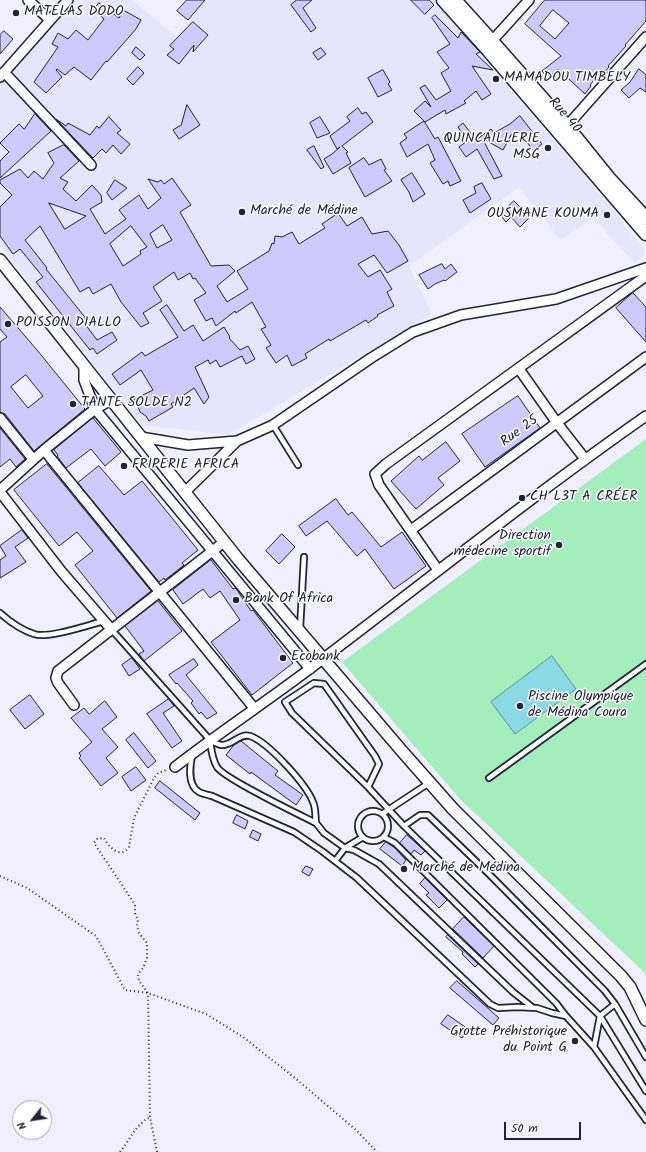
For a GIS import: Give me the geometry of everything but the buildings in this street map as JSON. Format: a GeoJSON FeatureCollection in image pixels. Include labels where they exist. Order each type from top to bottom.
{"type":"FeatureCollection","features":[{"type":"Feature","properties":{"kind":"main road","name":"Rue 40"},"geometry":{"type":"LineString","coordinates":[[443,0],[646,234]]}},
{"type":"Feature","properties":{"kind":"main road","name":"Rue 40"},"geometry":{"type":"LineString","coordinates":[[455,0],[567,126],[610,178],[646,217]]}},
{"type":"Feature","properties":{"kind":"street"},"geometry":{"type":"LineString","coordinates":[[28,0],[50,20]]}},
{"type":"Feature","properties":{"kind":"street"},"geometry":{"type":"LineString","coordinates":[[68,0],[2,74],[91,165]]}},
{"type":"Feature","properties":{"kind":"street"},"geometry":{"type":"LineString","coordinates":[[492,41],[529,0]]}},
{"type":"Feature","properties":{"kind":"street"},"geometry":{"type":"LineString","coordinates":[[567,126],[646,37]]}},
{"type":"Feature","properties":{"kind":"street"},"geometry":{"type":"LineString","coordinates":[[0,260],[224,542],[300,632],[453,809],[621,976],[630,987],[646,1020]]}},
{"type":"Feature","properties":{"kind":"street"},"geometry":{"type":"LineString","coordinates":[[141,437],[188,445],[237,441],[273,425],[371,358],[414,332],[461,315],[556,299],[646,268]]}},
{"type":"Feature","properties":{"kind":"street"},"geometry":{"type":"LineString","coordinates":[[438,570],[378,485],[375,474],[386,464],[646,276]]}},
{"type":"Feature","properties":{"kind":"street","name":"Rue 25"},"geometry":{"type":"LineString","coordinates":[[411,530],[646,357]]}},
{"type":"Feature","properties":{"kind":"street"},"geometry":{"type":"LineString","coordinates":[[84,365],[84,380],[95,409],[310,669]]}},
{"type":"Feature","properties":{"kind":"street"},"geometry":{"type":"LineString","coordinates":[[519,369],[557,423],[585,458]]}},
{"type":"Feature","properties":{"kind":"street"},"geometry":{"type":"LineString","coordinates":[[111,629],[61,572],[2,486],[95,409],[112,400]]}},
{"type":"Feature","properties":{"kind":"street"},"geometry":{"type":"LineString","coordinates":[[175,767],[192,753],[310,669],[585,458],[646,416]]}},
{"type":"Feature","properties":{"kind":"street"},"geometry":{"type":"LineString","coordinates":[[0,418],[33,460]]}},
{"type":"Feature","properties":{"kind":"street"},"geometry":{"type":"LineString","coordinates":[[185,492],[237,441]]}},
{"type":"Feature","properties":{"kind":"street"},"geometry":{"type":"LineString","coordinates":[[44,450],[254,708]]}},
{"type":"Feature","properties":{"kind":"street"},"geometry":{"type":"LineString","coordinates":[[74,705],[58,683],[56,678],[58,671],[224,542]]}},
{"type":"Feature","properties":{"kind":"lane"},"geometry":{"type":"LineString","coordinates":[[273,425],[298,465]]}},
{"type":"Feature","properties":{"kind":"lane"},"geometry":{"type":"LineString","coordinates":[[300,632],[304,557]]}},
{"type":"Feature","properties":{"kind":"lane"},"geometry":{"type":"LineString","coordinates":[[0,613],[15,625],[35,635],[49,635],[104,621]]}},
{"type":"Feature","properties":{"kind":"lane"},"geometry":{"type":"LineString","coordinates":[[111,629],[210,740],[222,745],[230,743],[242,736],[249,736],[266,747],[291,770],[314,802],[316,823]]}},
{"type":"Feature","properties":{"kind":"lane"},"geometry":{"type":"LineString","coordinates":[[489,778],[646,664]]}},
{"type":"Feature","properties":{"kind":"lane"},"geometry":{"type":"LineString","coordinates":[[285,702],[314,683],[324,684],[375,756],[379,764],[368,787]]}},
{"type":"Feature","properties":{"kind":"lane"},"geometry":{"type":"LineString","coordinates":[[278,692],[292,713],[390,809],[404,826],[600,1016],[646,1091]]}},
{"type":"Feature","properties":{"kind":"lane"},"geometry":{"type":"LineString","coordinates":[[210,740],[212,755],[218,768],[231,778],[316,823],[324,832],[345,848],[354,850],[380,864],[513,992],[532,1007]]}},
{"type":"Feature","properties":{"kind":"lane"},"geometry":{"type":"LineString","coordinates":[[192,753],[189,770],[192,783],[198,792],[212,796],[294,832],[335,861],[357,878],[490,1004],[498,1008],[532,1007],[566,1016]]}},
{"type":"Feature","properties":{"kind":"lane"},"geometry":{"type":"LineString","coordinates":[[382,814],[430,782]]}},
{"type":"Feature","properties":{"kind":"lane"},"geometry":{"type":"LineString","coordinates":[[368,811],[374,811],[382,814],[387,821],[388,827],[384,837],[373,841],[363,838],[358,828],[358,823],[361,816],[368,811]]}},
{"type":"Feature","properties":{"kind":"lane"},"geometry":{"type":"LineString","coordinates":[[404,826],[420,815],[428,815],[605,991],[615,1004],[646,1057]]}},
{"type":"Feature","properties":{"kind":"lane"},"geometry":{"type":"LineString","coordinates":[[384,837],[395,843],[556,1003],[594,1047],[646,1120]]}},
{"type":"Feature","properties":{"kind":"lane"},"geometry":{"type":"LineString","coordinates":[[335,861],[345,848],[363,838]]}},
{"type":"Feature","properties":{"kind":"lane"},"geometry":{"type":"LineString","coordinates":[[594,1047],[600,1016],[615,1004]]}},
{"type":"Feature","properties":{"kind":"path"},"geometry":{"type":"LineString","coordinates":[[158,1152],[150,1117],[148,993],[139,981],[138,974],[143,968],[147,958],[147,943],[138,933],[138,920],[132,900],[94,843],[97,839],[104,838],[107,845],[115,852],[127,851],[134,818],[154,778],[158,773],[175,767]]}},
{"type":"Feature","properties":{"kind":"path"},"geometry":{"type":"LineString","coordinates":[[0,876],[27,888],[96,936],[125,990],[148,993],[206,1014],[243,1037],[295,1078],[356,1130],[377,1152]]}},
{"type":"Feature","properties":{"kind":"path"},"geometry":{"type":"LineString","coordinates":[[120,1152],[128,1143],[132,1133],[150,1117]]}},
{"type":"Feature","properties":{"kind":"shaded area","name":"Marché de Médine"},"geometry":{"type":"Polygon","coordinates":[[[68,0],[132,0],[176,36],[208,0],[432,0],[444,12],[610,206],[646,252],[635,263],[593,218],[560,240],[519,187],[409,266],[432,314],[228,435],[142,425],[0,245],[0,69],[68,0]]]}},
{"type":"Feature","properties":{"kind":"green space"},"geometry":{"type":"Polygon","coordinates":[[[646,439],[646,976],[644,972],[460,799],[342,662],[646,439]]]}},
{"type":"Feature","properties":{"kind":"water"},"geometry":{"type":"Polygon","coordinates":[[[552,656],[576,689],[515,734],[491,702],[552,656]]]}},
{"type":"Feature","properties":{"kind":"place","name":"MATELAS DODO"},"geometry":{"type":"Point","coordinates":[16,13]}},
{"type":"Feature","properties":{"kind":"place","name":"MAMADOU TIMBELY"},"geometry":{"type":"Point","coordinates":[496,79]}},
{"type":"Feature","properties":{"kind":"place","name":"QUINCAILLERIE MSG"},"geometry":{"type":"Point","coordinates":[548,148]}},
{"type":"Feature","properties":{"kind":"place","name":"Marché de Médine"},"geometry":{"type":"Point","coordinates":[242,212]}},
{"type":"Feature","properties":{"kind":"place","name":"OUSMANE KOUMA"},"geometry":{"type":"Point","coordinates":[607,215]}},
{"type":"Feature","properties":{"kind":"place","name":"POISSON DIALLO"},"geometry":{"type":"Point","coordinates":[8,324]}},
{"type":"Feature","properties":{"kind":"place","name":"TANTE SOLDE N2"},"geometry":{"type":"Point","coordinates":[73,404]}},
{"type":"Feature","properties":{"kind":"place","name":"FRIPERIE AFRICA"},"geometry":{"type":"Point","coordinates":[124,466]}},
{"type":"Feature","properties":{"kind":"place","name":"CH L3T A CRÉER"},"geometry":{"type":"Point","coordinates":[522,498]}},
{"type":"Feature","properties":{"kind":"place","name":"Direction médecine sportif"},"geometry":{"type":"Point","coordinates":[559,545]}},
{"type":"Feature","properties":{"kind":"place","name":"Bank Of Africa"},"geometry":{"type":"Point","coordinates":[236,600]}},
{"type":"Feature","properties":{"kind":"place","name":"Ecobank"},"geometry":{"type":"Point","coordinates":[283,658]}},
{"type":"Feature","properties":{"kind":"place","name":"Piscine Olympique de Médina Coura"},"geometry":{"type":"Point","coordinates":[520,706]}},
{"type":"Feature","properties":{"kind":"place","name":"Marché de Médina"},"geometry":{"type":"Point","coordinates":[404,869]}},
{"type":"Feature","properties":{"kind":"place","name":"Grotte Préhistorique du Point G"},"geometry":{"type":"Point","coordinates":[575,1041]}}]}
